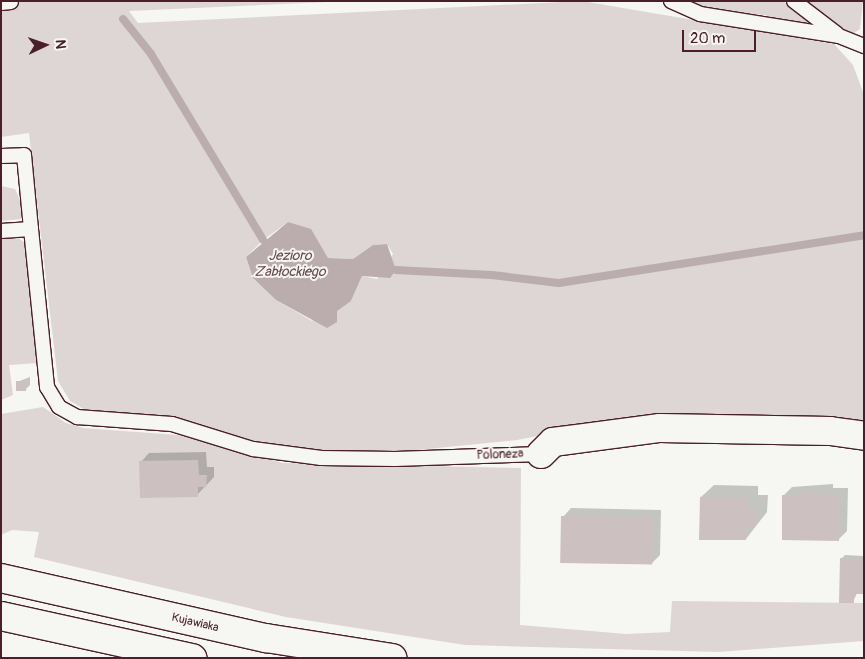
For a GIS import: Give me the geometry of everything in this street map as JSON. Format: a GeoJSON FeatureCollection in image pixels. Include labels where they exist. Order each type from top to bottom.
{"type":"FeatureCollection","features":[{"type":"Feature","properties":{"kind":"street","name":"Poloneza"},"geometry":{"type":"LineString","coordinates":[[542,454],[553,442],[660,428],[830,432],[864,436]]}},
{"type":"Feature","properties":{"kind":"street","name":"Kujawiaka"},"geometry":{"type":"LineString","coordinates":[[1,578],[266,638],[392,658]]}},
{"type":"Feature","properties":{"kind":"street"},"geometry":{"type":"LineString","coordinates":[[1,616],[192,658]]}},
{"type":"Feature","properties":{"kind":"lane"},"geometry":{"type":"LineString","coordinates":[[671,1],[700,14],[839,36],[864,46]]}},
{"type":"Feature","properties":{"kind":"lane"},"geometry":{"type":"LineString","coordinates":[[794,1],[839,36]]}},
{"type":"Feature","properties":{"kind":"lane"},"geometry":{"type":"LineString","coordinates":[[1,3],[11,2]]}},
{"type":"Feature","properties":{"kind":"lane","name":"Poloneza"},"geometry":{"type":"LineString","coordinates":[[1,156],[24,155],[47,387],[59,407],[77,417],[103,420],[134,419],[172,424],[253,450],[321,458],[396,459],[542,454]]}},
{"type":"Feature","properties":{"kind":"lane"},"geometry":{"type":"LineString","coordinates":[[1,231],[31,229]]}},
{"type":"Feature","properties":{"kind":"shaded area"},"geometry":{"type":"Polygon","coordinates":[[[17,1],[351,1],[129,11],[138,23],[582,1],[834,44],[853,65],[864,95],[864,427],[547,434],[517,440],[397,452],[339,454],[247,440],[162,415],[87,411],[70,401],[58,381],[29,133],[1,137],[1,9],[17,6],[17,1]],[[288,222],[263,240],[246,257],[253,278],[276,300],[312,321],[351,301],[362,276],[377,279],[393,254],[387,244],[373,245],[353,259],[327,258],[322,249],[288,222]]]}},
{"type":"Feature","properties":{"kind":"shaded area"},"geometry":{"type":"Polygon","coordinates":[[[687,1],[783,1],[814,25],[792,24],[765,15],[708,10],[687,1]]]}},
{"type":"Feature","properties":{"kind":"shaded area"},"geometry":{"type":"Polygon","coordinates":[[[802,1],[863,1],[860,29],[854,33],[841,30],[802,1]]]}},
{"type":"Feature","properties":{"kind":"shaded area"},"geometry":{"type":"Polygon","coordinates":[[[1,186],[15,189],[22,205],[21,219],[1,221],[1,186]]]}},
{"type":"Feature","properties":{"kind":"shaded area"},"geometry":{"type":"Polygon","coordinates":[[[16,236],[25,243],[38,363],[9,365],[13,395],[1,400],[1,237],[16,236]]]}},
{"type":"Feature","properties":{"kind":"shaded area"},"geometry":{"type":"Polygon","coordinates":[[[43,407],[66,423],[83,428],[178,435],[283,463],[521,468],[520,625],[626,634],[670,632],[672,601],[864,603],[864,641],[718,652],[465,645],[286,617],[34,557],[39,532],[12,530],[1,535],[1,414],[43,407]]]}},
{"type":"Feature","properties":{"kind":"water","name":"Jezioro Zabłockiego"},"geometry":{"type":"Polygon","coordinates":[[[288,222],[311,229],[328,258],[353,259],[373,245],[387,244],[396,270],[390,278],[362,276],[351,301],[337,311],[337,322],[327,328],[276,300],[253,278],[246,257],[288,222]]]}},
{"type":"Feature","properties":{"kind":"building"},"geometry":{"type":"Polygon","coordinates":[[[16,381],[26,381],[26,391],[16,391],[16,381]]]}},
{"type":"Feature","properties":{"kind":"building"},"geometry":{"type":"Polygon","coordinates":[[[198,460],[199,475],[207,475],[206,487],[198,487],[198,497],[140,498],[139,461],[198,460]]]}},
{"type":"Feature","properties":{"kind":"building"},"geometry":{"type":"Polygon","coordinates":[[[798,492],[840,496],[839,541],[782,540],[782,495],[798,495],[798,492]]]}},
{"type":"Feature","properties":{"kind":"building"},"geometry":{"type":"Polygon","coordinates":[[[700,497],[747,497],[746,507],[756,507],[756,525],[746,525],[746,540],[699,540],[700,497]]]}},
{"type":"Feature","properties":{"kind":"building"},"geometry":{"type":"Polygon","coordinates":[[[561,516],[653,518],[652,565],[560,563],[561,516]]]}},
{"type":"Feature","properties":{"kind":"building"},"geometry":{"type":"Polygon","coordinates":[[[840,558],[864,559],[864,594],[854,594],[854,603],[839,603],[840,558]]]}},
{"type":"Feature","properties":{"kind":"waterway"},"geometry":{"type":"LineString","coordinates":[[123,19],[151,54],[263,240]]}},
{"type":"Feature","properties":{"kind":"waterway"},"geometry":{"type":"LineString","coordinates":[[396,270],[492,275],[559,283],[864,235]]}}]}
